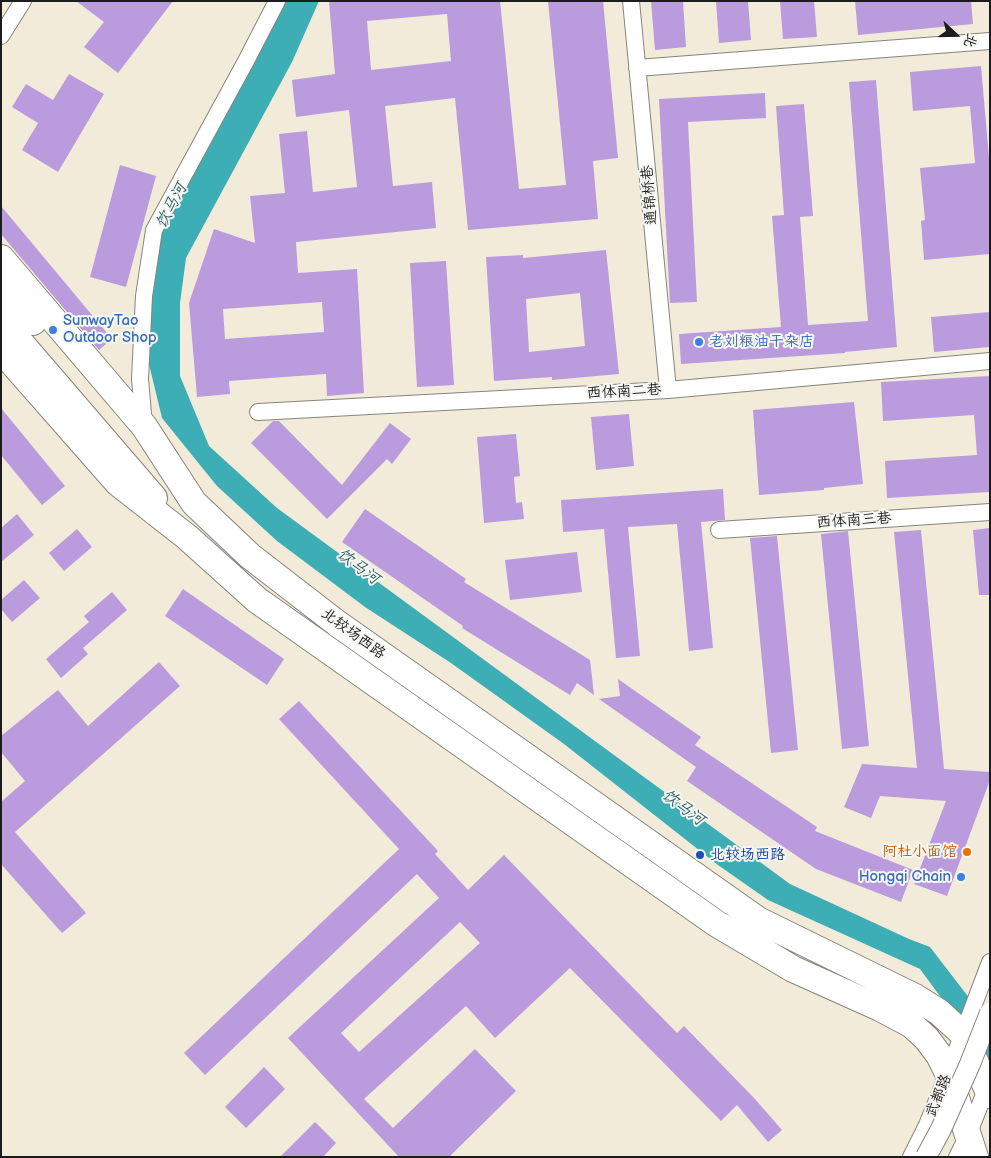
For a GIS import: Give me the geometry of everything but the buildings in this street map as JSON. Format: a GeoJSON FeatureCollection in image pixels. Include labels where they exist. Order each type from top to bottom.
{"type":"FeatureCollection","features":[{"type":"Feature","properties":{"kind":"main road","name":"北较场西路"},"geometry":{"type":"LineString","coordinates":[[1,258],[144,426],[194,503],[250,556],[338,624],[758,920],[915,997],[939,1012],[963,1034],[989,1088]]}},
{"type":"Feature","properties":{"kind":"main road"},"geometry":{"type":"LineString","coordinates":[[1,286],[162,471],[194,503]]}},
{"type":"Feature","properties":{"kind":"main road"},"geometry":{"type":"LineString","coordinates":[[1,320],[120,456],[187,537]]}},
{"type":"Feature","properties":{"kind":"main road","name":"北较场西路"},"geometry":{"type":"LineString","coordinates":[[1,350],[118,483],[187,537],[257,600],[717,924],[793,969],[880,1008],[912,1025],[928,1039],[948,1073],[966,1150]]}},
{"type":"Feature","properties":{"kind":"street"},"geometry":{"type":"LineString","coordinates":[[1,36],[23,1]]}},
{"type":"Feature","properties":{"kind":"street"},"geometry":{"type":"LineString","coordinates":[[144,426],[140,380],[142,324],[144,296],[154,230],[277,1]]}},
{"type":"Feature","properties":{"kind":"street","name":"通锦桥巷"},"geometry":{"type":"LineString","coordinates":[[631,1],[668,390]]}},
{"type":"Feature","properties":{"kind":"street"},"geometry":{"type":"LineString","coordinates":[[637,68],[990,41]]}},
{"type":"Feature","properties":{"kind":"street","name":"西体南二巷"},"geometry":{"type":"LineString","coordinates":[[258,412],[668,390],[990,361]]}},
{"type":"Feature","properties":{"kind":"street","name":"西体南三巷"},"geometry":{"type":"LineString","coordinates":[[719,530],[990,512]]}},
{"type":"Feature","properties":{"kind":"street","name":"武都路"},"geometry":{"type":"LineString","coordinates":[[911,1157],[927,1125],[990,962]]}},
{"type":"Feature","properties":{"kind":"street"},"geometry":{"type":"LineString","coordinates":[[926,1157],[941,1129],[970,1064],[990,1013]]}},
{"type":"Feature","properties":{"kind":"street"},"geometry":{"type":"LineString","coordinates":[[966,1150],[989,1088]]}},
{"type":"Feature","properties":{"kind":"water","name":"饮马河"},"geometry":{"type":"Polygon","coordinates":[[[284,1],[319,1],[292,62],[186,258],[180,303],[180,376],[209,446],[277,508],[790,884],[930,947],[990,1025],[990,1064],[920,969],[768,900],[718,865],[564,744],[451,663],[365,607],[277,541],[217,486],[162,418],[147,356],[148,281],[161,225],[250,71],[284,1]]]}},
{"type":"Feature","properties":{"kind":"place","name":"SunwayTao Outdoor Shop"},"geometry":{"type":"Point","coordinates":[53,330]}},
{"type":"Feature","properties":{"kind":"place","name":"老刘粮油干杂店"},"geometry":{"type":"Point","coordinates":[699,342]}},
{"type":"Feature","properties":{"kind":"place","name":"阿杜小面馆"},"geometry":{"type":"Point","coordinates":[967,852]}},
{"type":"Feature","properties":{"kind":"place","name":"北较场西路"},"geometry":{"type":"Point","coordinates":[700,855]}},
{"type":"Feature","properties":{"kind":"place","name":"Hongqi Chain"},"geometry":{"type":"Point","coordinates":[961,877]}}]}
